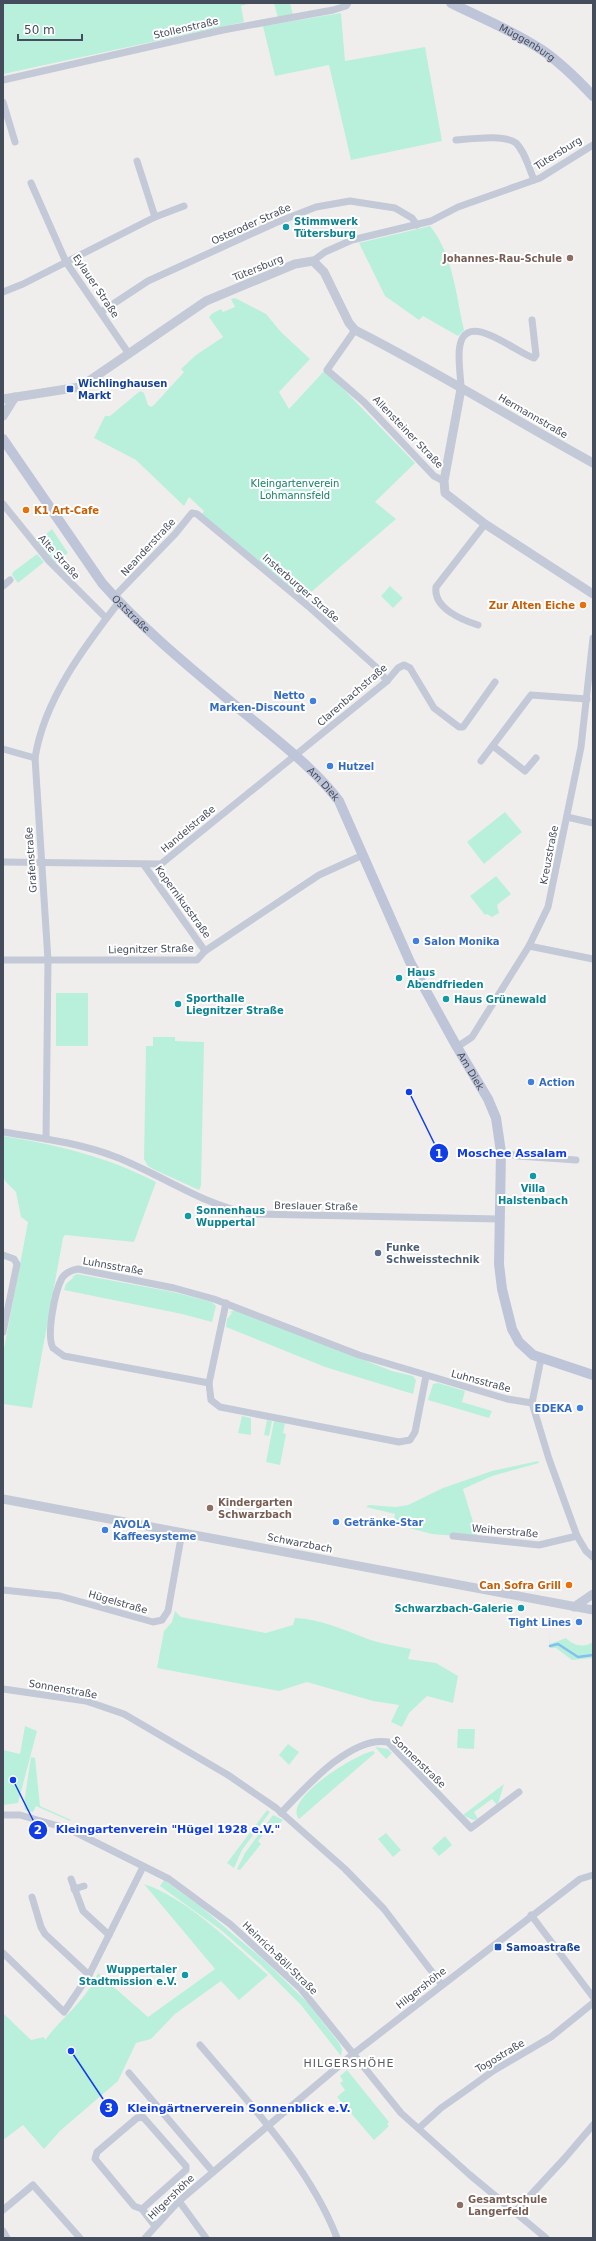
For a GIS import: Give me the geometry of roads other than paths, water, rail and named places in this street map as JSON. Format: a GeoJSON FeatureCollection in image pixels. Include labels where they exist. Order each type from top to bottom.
{"type":"FeatureCollection","features":[{"type":"Feature","properties":{"kind":"main road","name":"Müggenburg"},"geometry":{"type":"LineString","coordinates":[[451,3],[521,37],[542,50],[578,80],[593,96]]}},
{"type":"Feature","properties":{"kind":"main road","name":"Oststraße"},"geometry":{"type":"LineString","coordinates":[[3,439],[102,583],[117,600],[294,756]]}},
{"type":"Feature","properties":{"kind":"main road","name":"Am Diek"},"geometry":{"type":"LineString","coordinates":[[294,756],[330,790],[339,801],[410,962],[492,1108],[500,1136],[501,1152],[499,1264],[507,1312],[512,1329],[524,1349],[541,1359],[593,1375]]}},
{"type":"Feature","properties":{"kind":"street","name":"Stollenstraße"},"geometry":{"type":"LineString","coordinates":[[3,80],[223,30],[333,10],[346,6],[348,3]]}},
{"type":"Feature","properties":{"kind":"street"},"geometry":{"type":"LineString","coordinates":[[3,102],[15,142]]}},
{"type":"Feature","properties":{"kind":"street","name":"Tütersburg"},"geometry":{"type":"LineString","coordinates":[[456,140],[490,138],[510,140],[522,152],[534,180]]}},
{"type":"Feature","properties":{"kind":"street","name":"Tütersburg"},"geometry":{"type":"LineString","coordinates":[[3,399],[80,387],[206,301],[295,264],[313,261],[325,252],[352,240],[430,221],[458,207],[488,195],[549,174],[593,145]]}},
{"type":"Feature","properties":{"kind":"street"},"geometry":{"type":"LineString","coordinates":[[137,161],[156,217]]}},
{"type":"Feature","properties":{"kind":"street","name":"Eylauer Straße"},"geometry":{"type":"LineString","coordinates":[[31,183],[66,262],[129,354]]}},
{"type":"Feature","properties":{"kind":"street","name":"Osteroder Straße"},"geometry":{"type":"LineString","coordinates":[[101,312],[148,281],[275,223],[316,207],[350,201],[395,208],[412,218],[417,225]]}},
{"type":"Feature","properties":{"kind":"street"},"geometry":{"type":"LineString","coordinates":[[3,292],[156,217],[184,206]]}},
{"type":"Feature","properties":{"kind":"street"},"geometry":{"type":"LineString","coordinates":[[313,261],[324,272],[349,323],[355,330]]}},
{"type":"Feature","properties":{"kind":"street"},"geometry":{"type":"LineString","coordinates":[[444,481],[462,389],[460,345],[463,338],[473,332],[486,333],[534,358],[536,356],[532,320]]}},
{"type":"Feature","properties":{"kind":"street","name":"Allensteiner Straße"},"geometry":{"type":"LineString","coordinates":[[355,330],[327,370],[364,402],[434,476],[444,481],[444,493],[449,498],[485,524],[593,594]]}},
{"type":"Feature","properties":{"kind":"street","name":"Hermannstraße"},"geometry":{"type":"LineString","coordinates":[[355,330],[427,367],[462,389],[593,463]]}},
{"type":"Feature","properties":{"kind":"street"},"geometry":{"type":"LineString","coordinates":[[3,416],[15,397]]}},
{"type":"Feature","properties":{"kind":"street","name":"Alte Straße"},"geometry":{"type":"LineString","coordinates":[[3,504],[48,561],[106,618]]}},
{"type":"Feature","properties":{"kind":"street","name":"Neanderstraße"},"geometry":{"type":"LineString","coordinates":[[117,600],[192,513],[197,514]]}},
{"type":"Feature","properties":{"kind":"street","name":"Insterburger Straße"},"geometry":{"type":"LineString","coordinates":[[197,514],[308,606],[376,667],[387,681]]}},
{"type":"Feature","properties":{"kind":"street"},"geometry":{"type":"LineString","coordinates":[[478,625],[462,620],[441,603],[435,593],[436,587],[485,524]]}},
{"type":"Feature","properties":{"kind":"street"},"geometry":{"type":"LineString","coordinates":[[3,586],[10,580]]}},
{"type":"Feature","properties":{"kind":"street","name":"Grafenstraße"},"geometry":{"type":"LineString","coordinates":[[46,1139],[48,960],[35,758],[40,735],[79,654],[106,618],[117,600]]}},
{"type":"Feature","properties":{"kind":"street","name":"Kreuzstraße"},"geometry":{"type":"LineString","coordinates":[[457,1048],[472,1037],[529,946],[548,907],[581,747],[593,638]]}},
{"type":"Feature","properties":{"kind":"street","name":"Clarenbachstraße"},"geometry":{"type":"LineString","coordinates":[[294,756],[387,681],[398,668],[407,666],[438,713],[461,728],[495,682]]}},
{"type":"Feature","properties":{"kind":"street"},"geometry":{"type":"LineString","coordinates":[[481,761],[531,695],[538,694],[587,699]]}},
{"type":"Feature","properties":{"kind":"street"},"geometry":{"type":"LineString","coordinates":[[584,719],[593,721]]}},
{"type":"Feature","properties":{"kind":"street"},"geometry":{"type":"LineString","coordinates":[[493,746],[525,771],[536,758]]}},
{"type":"Feature","properties":{"kind":"street"},"geometry":{"type":"LineString","coordinates":[[3,749],[35,758]]}},
{"type":"Feature","properties":{"kind":"street","name":"Handelstraße"},"geometry":{"type":"LineString","coordinates":[[3,862],[144,865],[161,864],[294,756]]}},
{"type":"Feature","properties":{"kind":"street"},"geometry":{"type":"LineString","coordinates":[[567,817],[593,823]]}},
{"type":"Feature","properties":{"kind":"street","name":"Liegnitzer Straße"},"geometry":{"type":"LineString","coordinates":[[3,960],[192,961],[202,957],[205,951],[319,875],[363,855]]}},
{"type":"Feature","properties":{"kind":"street","name":"Kopernikusstraße"},"geometry":{"type":"LineString","coordinates":[[144,865],[205,951]]}},
{"type":"Feature","properties":{"kind":"street"},"geometry":{"type":"LineString","coordinates":[[529,946],[593,959]]}},
{"type":"Feature","properties":{"kind":"street","name":"Breslauer Straße"},"geometry":{"type":"LineString","coordinates":[[3,1132],[46,1139],[116,1157],[204,1199],[232,1210],[251,1214],[499,1219]]}},
{"type":"Feature","properties":{"kind":"street"},"geometry":{"type":"LineString","coordinates":[[501,1152],[518,1156],[576,1160]]}},
{"type":"Feature","properties":{"kind":"street"},"geometry":{"type":"LineString","coordinates":[[3,1255],[14,1259],[17,1264],[3,1332]]}},
{"type":"Feature","properties":{"kind":"street","name":"Luhnsstraße"},"geometry":{"type":"LineString","coordinates":[[209,1383],[58,1353],[50,1342],[50,1335],[58,1288],[63,1277],[68,1272],[83,1270],[174,1288],[226,1303],[359,1355],[507,1400],[532,1403]]}},
{"type":"Feature","properties":{"kind":"street"},"geometry":{"type":"LineString","coordinates":[[226,1303],[209,1383],[211,1400],[220,1407],[374,1438],[405,1442],[413,1437],[415,1432],[426,1376]]}},
{"type":"Feature","properties":{"kind":"street"},"geometry":{"type":"LineString","coordinates":[[541,1359],[532,1403],[547,1454],[577,1536],[586,1551],[593,1557]]}},
{"type":"Feature","properties":{"kind":"street","name":"Schwarzbach"},"geometry":{"type":"LineString","coordinates":[[3,1499],[593,1610]]}},
{"type":"Feature","properties":{"kind":"street","name":"Hügelstraße"},"geometry":{"type":"LineString","coordinates":[[3,1590],[60,1596],[153,1622],[162,1620],[168,1611],[182,1532]]}},
{"type":"Feature","properties":{"kind":"street","name":"Weiherstraße"},"geometry":{"type":"LineString","coordinates":[[453,1536],[539,1545],[577,1536]]}},
{"type":"Feature","properties":{"kind":"street"},"geometry":{"type":"LineString","coordinates":[[574,1607],[593,1594]]}},
{"type":"Feature","properties":{"kind":"street","name":"Sonnenstraße"},"geometry":{"type":"LineString","coordinates":[[3,1689],[86,1701],[124,1714],[228,1775],[281,1813],[334,1858],[368,1891],[406,1936],[442,1985]]}},
{"type":"Feature","properties":{"kind":"street","name":"Sonnenstraße"},"geometry":{"type":"LineString","coordinates":[[281,1813],[310,1782],[339,1758],[364,1746],[381,1741],[388,1742],[471,1828],[518,1792]]}},
{"type":"Feature","properties":{"kind":"street","name":"Heinrich-Böll-Straße"},"geometry":{"type":"LineString","coordinates":[[3,1815],[20,1815],[68,1829],[143,1868],[169,1879],[230,1924],[301,1989],[387,2099],[401,2113],[514,2213],[546,2238]]}},
{"type":"Feature","properties":{"kind":"street"},"geometry":{"type":"LineString","coordinates":[[3,1953],[64,2012],[89,1975],[143,1868]]}},
{"type":"Feature","properties":{"kind":"street","name":"Hilgershöhe"},"geometry":{"type":"LineString","coordinates":[[145,2238],[179,2202],[353,2054],[531,1915],[580,1879],[593,1876]]}},
{"type":"Feature","properties":{"kind":"street"},"geometry":{"type":"LineString","coordinates":[[71,1879],[83,1911],[109,1935]]}},
{"type":"Feature","properties":{"kind":"street"},"geometry":{"type":"LineString","coordinates":[[74,1889],[84,1886]]}},
{"type":"Feature","properties":{"kind":"street"},"geometry":{"type":"LineString","coordinates":[[32,1897],[41,1927],[45,1934],[89,1975]]}},
{"type":"Feature","properties":{"kind":"street"},"geometry":{"type":"LineString","coordinates":[[531,1915],[593,1997]]}},
{"type":"Feature","properties":{"kind":"street","name":"Togostraße"},"geometry":{"type":"LineString","coordinates":[[419,2128],[441,2108],[493,2070],[551,2037],[593,2003]]}},
{"type":"Feature","properties":{"kind":"street"},"geometry":{"type":"LineString","coordinates":[[200,2045],[268,2126],[328,2215],[337,2238]]}},
{"type":"Feature","properties":{"kind":"street"},"geometry":{"type":"LineString","coordinates":[[129,2073],[213,2172]]}},
{"type":"Feature","properties":{"kind":"street"},"geometry":{"type":"LineString","coordinates":[[142,2210],[186,2170],[186,2166],[143,2116],[137,2118],[97,2152],[95,2158],[134,2206],[142,2210],[155,2226]]}},
{"type":"Feature","properties":{"kind":"street"},"geometry":{"type":"LineString","coordinates":[[514,2213],[564,2160],[593,2125]]}},
{"type":"Feature","properties":{"kind":"street"},"geometry":{"type":"LineString","coordinates":[[3,2210],[33,2185],[80,2238]]}},
{"type":"Feature","properties":{"kind":"street"},"geometry":{"type":"LineString","coordinates":[[179,2202],[206,2238]]}},
{"type":"Feature","properties":{"kind":"street"},"geometry":{"type":"LineString","coordinates":[[3,2231],[7,2238]]}},
{"type":"Feature","properties":{"kind":"waterway","name":"Schwarzbach"},"geometry":{"type":"LineString","coordinates":[[550,1646],[558,1644],[578,1657],[593,1655]]}},
{"type":"Feature","properties":{"kind":"place","name":"Stimmwerk Tütersburg"},"geometry":{"type":"Point","coordinates":[286,227]}},
{"type":"Feature","properties":{"kind":"place","name":"Johannes-Rau-Schule"},"geometry":{"type":"Point","coordinates":[570,258]}},
{"type":"Feature","properties":{"kind":"place","name":"Wichlinghausen Markt"},"geometry":{"type":"Point","coordinates":[70,389]}},
{"type":"Feature","properties":{"kind":"place","name":"K1 Art-Cafe"},"geometry":{"type":"Point","coordinates":[26,510]}},
{"type":"Feature","properties":{"kind":"place","name":"Zur Alten Eiche"},"geometry":{"type":"Point","coordinates":[583,605]}},
{"type":"Feature","properties":{"kind":"place","name":"Netto Marken-Discount"},"geometry":{"type":"Point","coordinates":[313,701]}},
{"type":"Feature","properties":{"kind":"place","name":"Hutzel"},"geometry":{"type":"Point","coordinates":[330,766]}},
{"type":"Feature","properties":{"kind":"place","name":"Salon Monika"},"geometry":{"type":"Point","coordinates":[416,941]}},
{"type":"Feature","properties":{"kind":"place","name":"Haus Abendfrieden"},"geometry":{"type":"Point","coordinates":[399,978]}},
{"type":"Feature","properties":{"kind":"place","name":"Haus Grünewald"},"geometry":{"type":"Point","coordinates":[446,999]}},
{"type":"Feature","properties":{"kind":"place","name":"Sporthalle Liegnitzer Straße"},"geometry":{"type":"Point","coordinates":[178,1004]}},
{"type":"Feature","properties":{"kind":"place","name":"Action"},"geometry":{"type":"Point","coordinates":[531,1082]}},
{"type":"Feature","properties":{"kind":"place","name":"Moschee Assalam"},"geometry":{"type":"Point","coordinates":[409,1092]}},
{"type":"Feature","properties":{"kind":"place","name":"Villa Halstenbach"},"geometry":{"type":"Point","coordinates":[533,1176]}},
{"type":"Feature","properties":{"kind":"place","name":"Sonnenhaus Wuppertal"},"geometry":{"type":"Point","coordinates":[188,1216]}},
{"type":"Feature","properties":{"kind":"place","name":"Funke Schweisstechnik"},"geometry":{"type":"Point","coordinates":[378,1253]}},
{"type":"Feature","properties":{"kind":"place","name":"EDEKA"},"geometry":{"type":"Point","coordinates":[580,1408]}},
{"type":"Feature","properties":{"kind":"place","name":"Kindergarten Schwarzbach"},"geometry":{"type":"Point","coordinates":[210,1508]}},
{"type":"Feature","properties":{"kind":"place","name":"Getränke-Star"},"geometry":{"type":"Point","coordinates":[336,1522]}},
{"type":"Feature","properties":{"kind":"place","name":"AVOLA Kaffeesysteme"},"geometry":{"type":"Point","coordinates":[105,1530]}},
{"type":"Feature","properties":{"kind":"place","name":"Can Sofra Grill"},"geometry":{"type":"Point","coordinates":[569,1585]}},
{"type":"Feature","properties":{"kind":"place","name":"Schwarzbach-Galerie"},"geometry":{"type":"Point","coordinates":[521,1608]}},
{"type":"Feature","properties":{"kind":"place","name":"Tight Lines"},"geometry":{"type":"Point","coordinates":[579,1622]}},
{"type":"Feature","properties":{"kind":"place","name":"Kleingartenverein \"Hügel 1928 e.V.\""},"geometry":{"type":"Point","coordinates":[13,1780]}},
{"type":"Feature","properties":{"kind":"place","name":"Samoastraße"},"geometry":{"type":"Point","coordinates":[498,1947]}},
{"type":"Feature","properties":{"kind":"place","name":"Wuppertaler Stadtmission e.V."},"geometry":{"type":"Point","coordinates":[185,1975]}},
{"type":"Feature","properties":{"kind":"place","name":"Kleingärtnerverein Sonnenblick e.V."},"geometry":{"type":"Point","coordinates":[71,2051]}},
{"type":"Feature","properties":{"kind":"place","name":"Gesamtschule Langerfeld"},"geometry":{"type":"Point","coordinates":[460,2205]}},
{"type":"Feature","properties":{"kind":"district","name":"HILGERSHÖHE"},"geometry":{"type":"Point","coordinates":[349,2063]}},
{"type":"Feature","properties":{"kind":"park label","name":"Kleingartenverein Lohmannsfeld"},"geometry":{"type":"Point","coordinates":[295,488]}}]}
